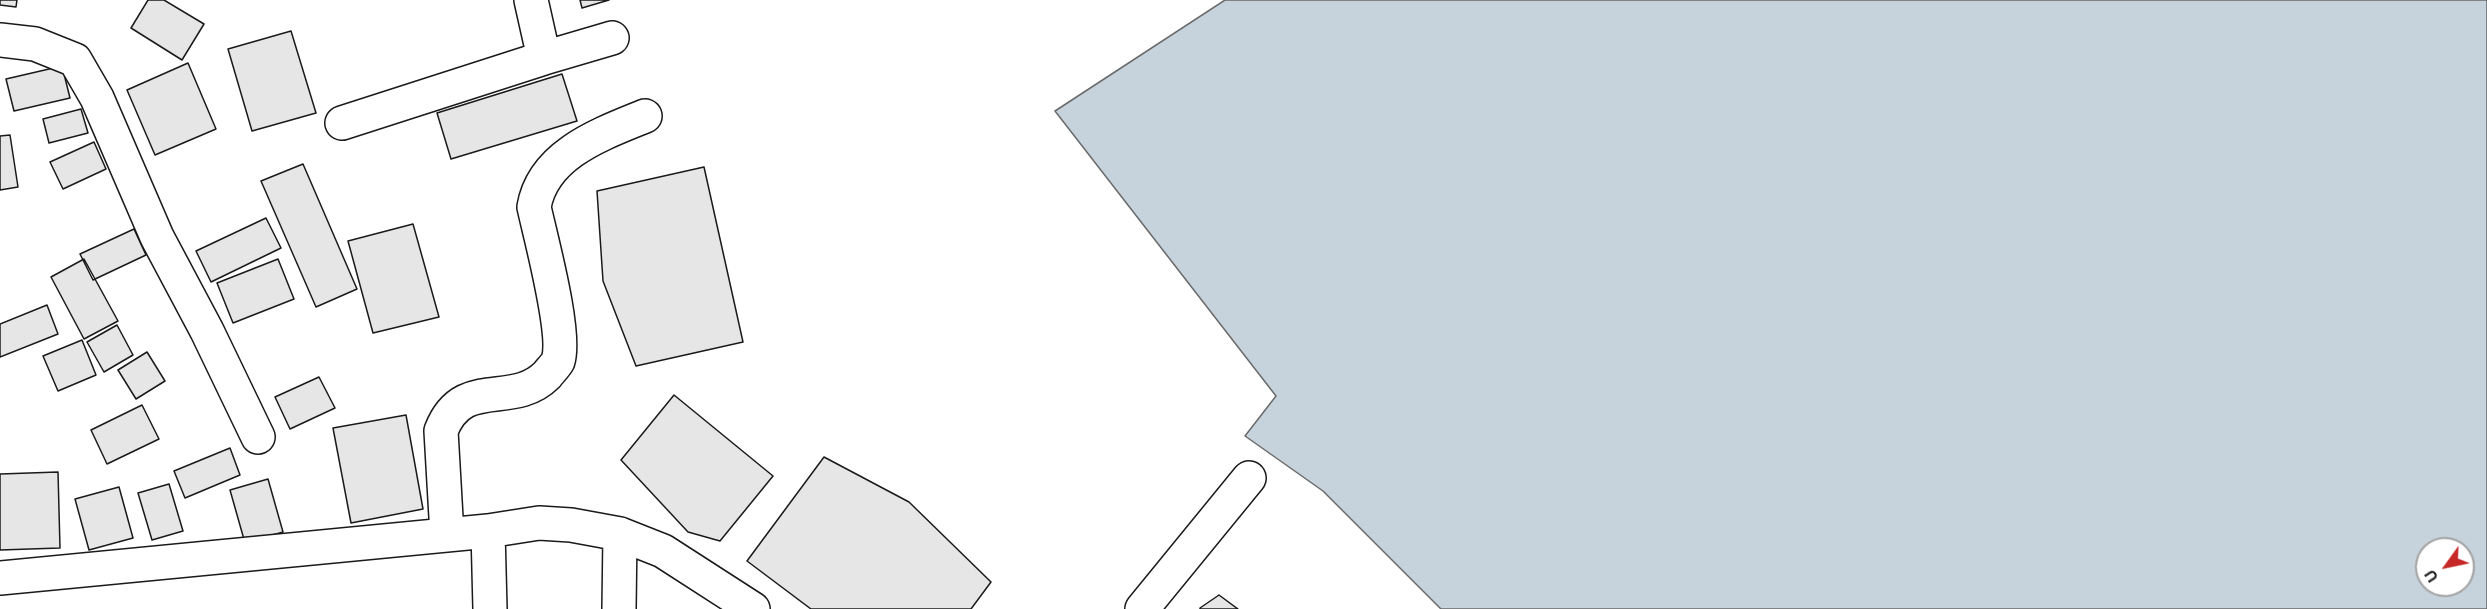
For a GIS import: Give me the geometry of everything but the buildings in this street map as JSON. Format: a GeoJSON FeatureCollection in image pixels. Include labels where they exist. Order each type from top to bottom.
{"type":"FeatureCollection","features":[{"type":"Feature","properties":{"kind":"street"},"geometry":{"type":"LineString","coordinates":[[531,0],[544,58]]}},
{"type":"Feature","properties":{"kind":"street"},"geometry":{"type":"LineString","coordinates":[[342,123],[612,38]]}},
{"type":"Feature","properties":{"kind":"street"},"geometry":{"type":"LineString","coordinates":[[0,40],[34,44],[75,60],[97,98],[157,237],[207,331],[258,437]]}},
{"type":"Feature","properties":{"kind":"street"},"geometry":{"type":"LineString","coordinates":[[447,535],[441,432],[446,416],[471,398],[523,390],[536,385],[558,362],[560,334],[534,207],[537,192],[559,162],[573,150],[595,137],[645,116]]}},
{"type":"Feature","properties":{"kind":"street"},"geometry":{"type":"LineString","coordinates":[[1143,609],[1250,478]]}},
{"type":"Feature","properties":{"kind":"street"},"geometry":{"type":"LineString","coordinates":[[0,578],[488,531],[539,523],[571,525],[620,534],[663,551],[753,609]]}},
{"type":"Feature","properties":{"kind":"street"},"geometry":{"type":"LineString","coordinates":[[488,531],[490,609]]}},
{"type":"Feature","properties":{"kind":"street"},"geometry":{"type":"LineString","coordinates":[[619,609],[620,534]]}},
{"type":"Feature","properties":{"kind":"shaded area"},"geometry":{"type":"Polygon","coordinates":[[[1225,0],[2487,0],[2487,609],[1441,609],[1323,491],[1245,436],[1276,396],[1055,111],[1225,0]]]}}]}
